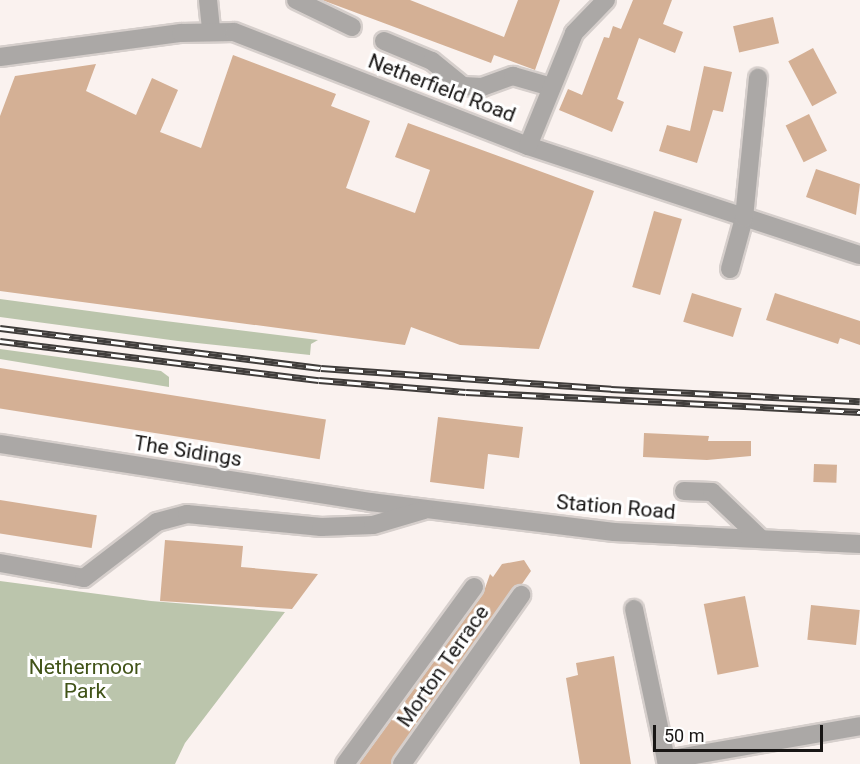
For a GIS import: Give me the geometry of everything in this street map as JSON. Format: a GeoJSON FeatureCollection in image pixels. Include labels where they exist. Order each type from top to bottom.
{"type":"FeatureCollection","features":[{"type":"Feature","properties":{"kind":"street"},"geometry":{"type":"LineString","coordinates":[[208,0],[211,31]]}},
{"type":"Feature","properties":{"kind":"street"},"geometry":{"type":"LineString","coordinates":[[296,0],[352,27]]}},
{"type":"Feature","properties":{"kind":"street"},"geometry":{"type":"LineString","coordinates":[[528,146],[550,87],[574,33],[606,0]]}},
{"type":"Feature","properties":{"kind":"street","name":"Netherfield Road"},"geometry":{"type":"LineString","coordinates":[[0,57],[211,31],[253,36],[528,146],[860,255]]}},
{"type":"Feature","properties":{"kind":"street"},"geometry":{"type":"LineString","coordinates":[[384,41],[432,61],[463,87],[482,87],[513,76],[550,87]]}},
{"type":"Feature","properties":{"kind":"street"},"geometry":{"type":"LineString","coordinates":[[730,269],[744,218],[758,78]]}},
{"type":"Feature","properties":{"kind":"street","name":"The Sidings"},"geometry":{"type":"LineString","coordinates":[[0,444],[370,502]]}},
{"type":"Feature","properties":{"kind":"street"},"geometry":{"type":"LineString","coordinates":[[684,491],[712,492],[761,540]]}},
{"type":"Feature","properties":{"kind":"street","name":"Station Road"},"geometry":{"type":"LineString","coordinates":[[370,502],[614,532],[860,544]]}},
{"type":"Feature","properties":{"kind":"street"},"geometry":{"type":"LineString","coordinates":[[0,563],[84,578],[157,522],[187,514],[321,527],[373,525],[430,508]]}},
{"type":"Feature","properties":{"kind":"street"},"geometry":{"type":"LineString","coordinates":[[345,764],[474,587]]}},
{"type":"Feature","properties":{"kind":"street","name":"Morton Terrace"},"geometry":{"type":"LineString","coordinates":[[402,764],[522,595]]}},
{"type":"Feature","properties":{"kind":"street"},"geometry":{"type":"LineString","coordinates":[[634,609],[666,762],[860,726]]}},
{"type":"Feature","properties":{"kind":"green space"},"geometry":{"type":"Polygon","coordinates":[[[0,299],[318,340],[311,344],[310,355],[178,341],[0,317],[0,299]]]}},
{"type":"Feature","properties":{"kind":"green space"},"geometry":{"type":"Polygon","coordinates":[[[0,349],[161,371],[169,377],[169,387],[0,359],[0,349]]]}},
{"type":"Feature","properties":{"kind":"green space","name":"Nethermoor Park"},"geometry":{"type":"Polygon","coordinates":[[[0,581],[151,601],[285,612],[185,743],[175,764],[0,764],[0,581]]]}},
{"type":"Feature","properties":{"kind":"building"},"geometry":{"type":"Polygon","coordinates":[[[322,0],[410,0],[504,37],[518,0],[560,0],[535,70],[494,55],[491,63],[322,0]]]}},
{"type":"Feature","properties":{"kind":"building"},"geometry":{"type":"Polygon","coordinates":[[[633,0],[672,0],[663,24],[683,32],[675,53],[639,38],[617,99],[624,102],[612,132],[559,110],[568,89],[582,95],[604,37],[609,38],[613,26],[621,29],[633,0]]]}},
{"type":"Feature","properties":{"kind":"building"},"geometry":{"type":"Polygon","coordinates":[[[773,17],[779,43],[739,53],[733,26],[773,17]]]}},
{"type":"Feature","properties":{"kind":"building"},"geometry":{"type":"Polygon","coordinates":[[[813,48],[837,93],[812,106],[788,61],[813,48]]]}},
{"type":"Feature","properties":{"kind":"building"},"geometry":{"type":"Polygon","coordinates":[[[233,55],[336,94],[331,106],[370,121],[346,188],[415,213],[430,170],[395,157],[408,123],[594,191],[539,349],[460,345],[411,327],[405,345],[0,291],[0,116],[15,76],[96,64],[86,91],[136,115],[152,78],[178,90],[160,132],[201,148],[233,55]]]}},
{"type":"Feature","properties":{"kind":"building"},"geometry":{"type":"Polygon","coordinates":[[[704,66],[732,72],[723,112],[713,110],[697,163],[659,151],[667,125],[690,131],[704,66]]]}},
{"type":"Feature","properties":{"kind":"building"},"geometry":{"type":"Polygon","coordinates":[[[809,114],[827,151],[804,162],[786,125],[809,114]]]}},
{"type":"Feature","properties":{"kind":"building"},"geometry":{"type":"Polygon","coordinates":[[[816,169],[860,184],[856,215],[806,197],[816,169]]]}},
{"type":"Feature","properties":{"kind":"building"},"geometry":{"type":"Polygon","coordinates":[[[654,211],[682,219],[660,295],[632,287],[654,211]]]}},
{"type":"Feature","properties":{"kind":"building"},"geometry":{"type":"Polygon","coordinates":[[[692,293],[742,308],[733,337],[683,322],[692,293]]]}},
{"type":"Feature","properties":{"kind":"building"},"geometry":{"type":"Polygon","coordinates":[[[775,293],[860,321],[860,345],[840,338],[838,344],[766,320],[775,293]]]}},
{"type":"Feature","properties":{"kind":"building"},"geometry":{"type":"Polygon","coordinates":[[[0,368],[326,420],[320,459],[0,408],[0,368]]]}},
{"type":"Feature","properties":{"kind":"building"},"geometry":{"type":"Polygon","coordinates":[[[438,417],[523,427],[519,458],[488,454],[484,489],[430,482],[438,417]]]}},
{"type":"Feature","properties":{"kind":"building"},"geometry":{"type":"Polygon","coordinates":[[[644,433],[709,436],[708,441],[751,441],[751,456],[707,460],[643,457],[644,433]]]}},
{"type":"Feature","properties":{"kind":"building"},"geometry":{"type":"Polygon","coordinates":[[[814,464],[837,465],[836,483],[813,482],[814,464]]]}},
{"type":"Feature","properties":{"kind":"building"},"geometry":{"type":"Polygon","coordinates":[[[0,500],[97,515],[92,548],[0,533],[0,500]]]}},
{"type":"Feature","properties":{"kind":"building"},"geometry":{"type":"Polygon","coordinates":[[[165,540],[243,546],[241,567],[318,574],[292,609],[160,601],[165,540]]]}},
{"type":"Feature","properties":{"kind":"building"},"geometry":{"type":"Polygon","coordinates":[[[524,560],[531,571],[522,584],[512,589],[391,764],[359,764],[483,594],[490,574],[493,577],[502,564],[524,560]]]}},
{"type":"Feature","properties":{"kind":"building"},"geometry":{"type":"Polygon","coordinates":[[[745,596],[759,667],[718,675],[704,604],[745,596]]]}},
{"type":"Feature","properties":{"kind":"building"},"geometry":{"type":"Polygon","coordinates":[[[811,605],[860,610],[856,645],[807,640],[811,605]]]}},
{"type":"Feature","properties":{"kind":"building"},"geometry":{"type":"Polygon","coordinates":[[[614,656],[631,764],[580,764],[566,678],[578,675],[576,663],[614,656]]]}},
{"type":"Feature","properties":{"kind":"railway"},"geometry":{"type":"LineString","coordinates":[[0,328],[321,368],[611,389],[860,401]]}},
{"type":"Feature","properties":{"kind":"railway"},"geometry":{"type":"LineString","coordinates":[[0,341],[319,380],[466,392],[860,412]]}}]}
